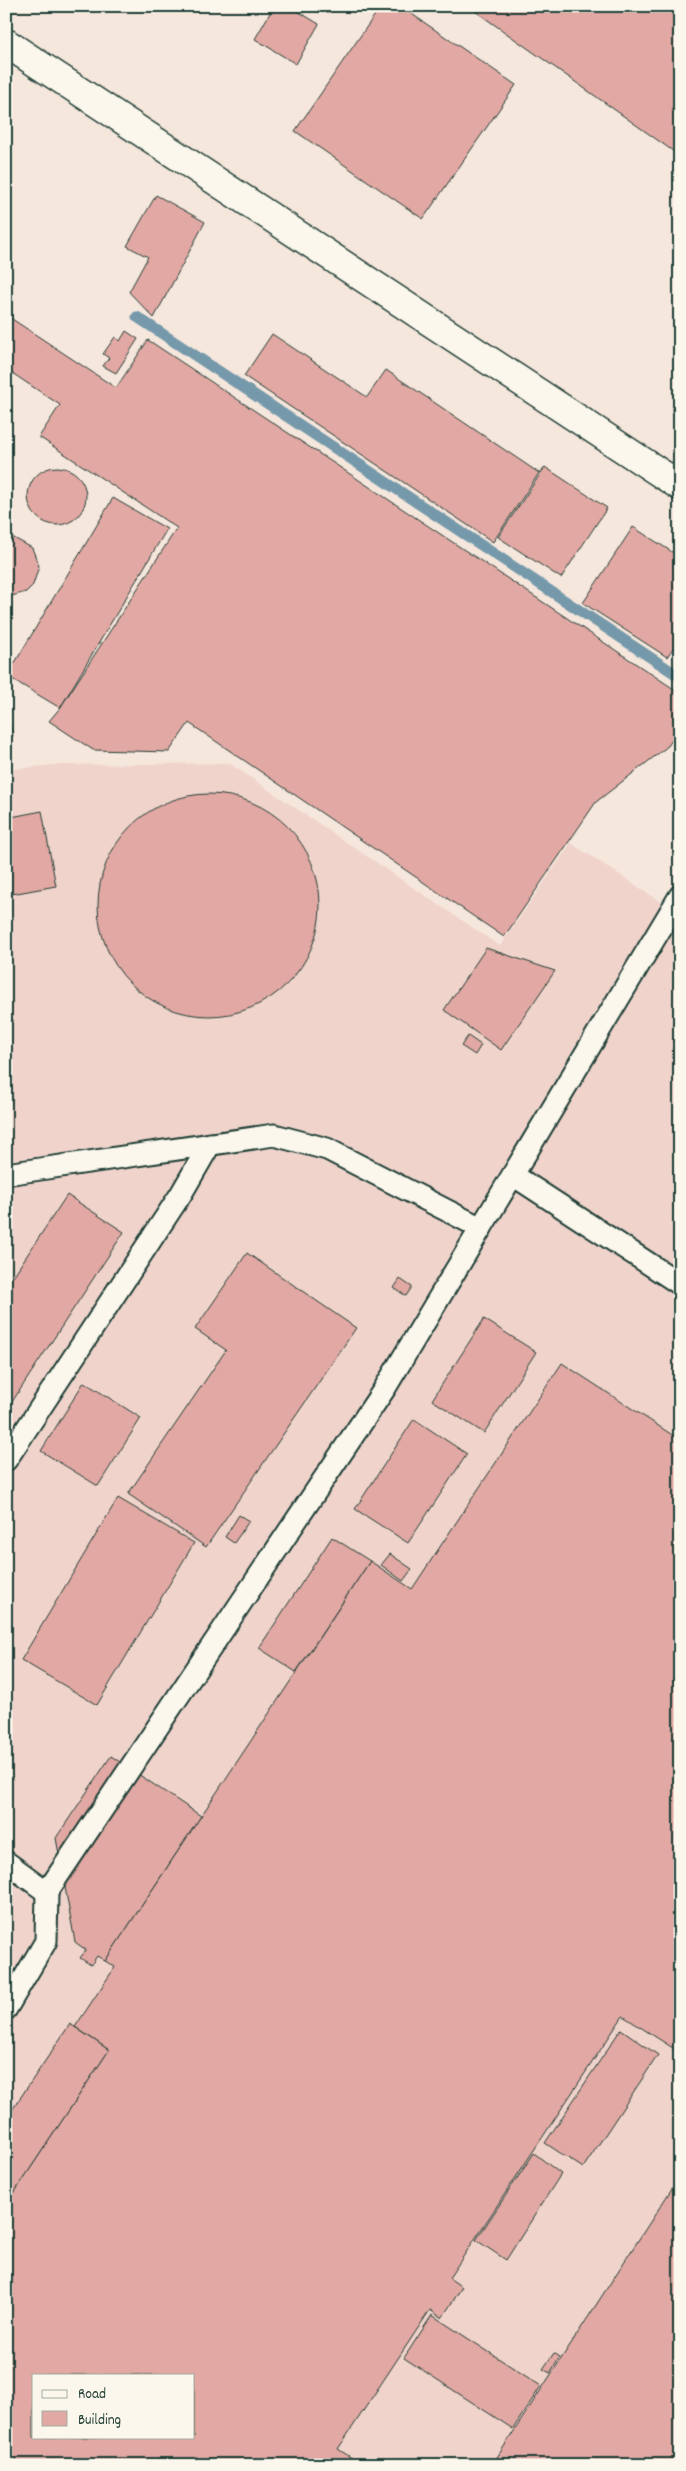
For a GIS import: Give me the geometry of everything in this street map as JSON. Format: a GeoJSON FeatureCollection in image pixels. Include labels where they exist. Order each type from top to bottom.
{"type":"FeatureCollection","features":[{"type":"Feature","properties":{"kind":"street"},"geometry":{"type":"LineString","coordinates":[[6,43],[680,486]]}},
{"type":"Feature","properties":{"kind":"lane"},"geometry":{"type":"LineString","coordinates":[[6,2009],[46,1941],[47,1892],[385,1388],[680,896]]}},
{"type":"Feature","properties":{"kind":"lane"},"geometry":{"type":"LineString","coordinates":[[6,1174],[274,1135],[327,1149],[481,1228]]}},
{"type":"Feature","properties":{"kind":"lane"},"geometry":{"type":"LineString","coordinates":[[6,1460],[181,1194],[210,1144]]}},
{"type":"Feature","properties":{"kind":"lane"},"geometry":{"type":"LineString","coordinates":[[513,1175],[680,1284]]}},
{"type":"Feature","properties":{"kind":"lane"},"geometry":{"type":"LineString","coordinates":[[6,1862],[47,1892]]}},
{"type":"Feature","properties":{"kind":"shaded area"},"geometry":{"type":"Polygon","coordinates":[[[229,763],[500,946],[571,843],[680,914],[680,2465],[6,2465],[6,770],[52,765],[229,763]]]}},
{"type":"Feature","properties":{"kind":"building"},"geometry":{"type":"Polygon","coordinates":[[[274,6],[289,6],[319,24],[296,64],[255,39],[274,6]]]}},
{"type":"Feature","properties":{"kind":"building"},"geometry":{"type":"Polygon","coordinates":[[[381,6],[400,6],[516,85],[423,219],[295,131],[381,6]]]}},
{"type":"Feature","properties":{"kind":"building"},"geometry":{"type":"Polygon","coordinates":[[[468,6],[680,6],[680,156],[468,6]]]}},
{"type":"Feature","properties":{"kind":"building"},"geometry":{"type":"Polygon","coordinates":[[[156,195],[205,222],[154,318],[129,292],[148,257],[127,246],[156,195]]]}},
{"type":"Feature","properties":{"kind":"building"},"geometry":{"type":"Polygon","coordinates":[[[6,315],[116,388],[148,340],[680,693],[680,728],[668,746],[596,802],[504,937],[189,723],[169,752],[93,750],[49,721],[60,708],[177,528],[39,437],[60,405],[6,369],[6,315]]]}},
{"type":"Feature","properties":{"kind":"building"},"geometry":{"type":"Polygon","coordinates":[[[126,331],[138,339],[116,373],[103,366],[109,358],[103,354],[115,337],[120,341],[126,331]]]}},
{"type":"Feature","properties":{"kind":"building"},"geometry":{"type":"Polygon","coordinates":[[[272,334],[367,397],[386,370],[539,473],[493,542],[244,376],[272,334]]]}},
{"type":"Feature","properties":{"kind":"building"},"geometry":{"type":"Polygon","coordinates":[[[51,467],[63,467],[78,475],[86,490],[86,502],[78,517],[63,525],[51,525],[36,517],[28,502],[28,490],[36,475],[51,467]]]}},
{"type":"Feature","properties":{"kind":"building"},"geometry":{"type":"Polygon","coordinates":[[[545,467],[607,508],[561,578],[498,537],[545,467]]]}},
{"type":"Feature","properties":{"kind":"building"},"geometry":{"type":"Polygon","coordinates":[[[113,498],[167,529],[60,708],[7,676],[113,498]]]}},
{"type":"Feature","properties":{"kind":"building"},"geometry":{"type":"Polygon","coordinates":[[[633,527],[680,557],[680,638],[667,657],[583,603],[633,527]]]}},
{"type":"Feature","properties":{"kind":"building"},"geometry":{"type":"Polygon","coordinates":[[[6,538],[14,538],[32,548],[39,566],[33,585],[26,592],[8,597],[6,597],[6,538]]]}},
{"type":"Feature","properties":{"kind":"building"},"geometry":{"type":"Polygon","coordinates":[[[6,704],[13,736],[6,738],[6,704]]]}},
{"type":"Feature","properties":{"kind":"building"},"geometry":{"type":"Polygon","coordinates":[[[198,794],[220,794],[252,802],[271,812],[288,826],[302,843],[312,862],[318,883],[320,905],[318,927],[312,948],[302,967],[288,984],[271,998],[241,1012],[220,1016],[198,1016],[177,1012],[156,1003],[138,991],[123,976],[111,958],[102,937],[98,916],[98,894],[102,873],[111,852],[123,834],[138,819],[156,807],[177,798],[198,794]]]}},
{"type":"Feature","properties":{"kind":"building"},"geometry":{"type":"Polygon","coordinates":[[[42,811],[56,886],[6,895],[6,818],[42,811]]]}},
{"type":"Feature","properties":{"kind":"building"},"geometry":{"type":"Polygon","coordinates":[[[486,948],[555,971],[501,1050],[444,1010],[486,948]]]}},
{"type":"Feature","properties":{"kind":"building"},"geometry":{"type":"Polygon","coordinates":[[[468,1036],[481,1045],[475,1055],[461,1046],[468,1036]]]}},
{"type":"Feature","properties":{"kind":"building"},"geometry":{"type":"Polygon","coordinates":[[[67,1195],[124,1232],[6,1411],[6,1287],[67,1195]]]}},
{"type":"Feature","properties":{"kind":"building"},"geometry":{"type":"Polygon","coordinates":[[[247,1253],[356,1328],[206,1547],[128,1494],[226,1350],[195,1329],[247,1253]]]}},
{"type":"Feature","properties":{"kind":"building"},"geometry":{"type":"Polygon","coordinates":[[[400,1279],[412,1287],[406,1296],[394,1288],[400,1279]]]}},
{"type":"Feature","properties":{"kind":"building"},"geometry":{"type":"Polygon","coordinates":[[[484,1319],[536,1352],[484,1433],[432,1400],[484,1319]]]}},
{"type":"Feature","properties":{"kind":"building"},"geometry":{"type":"Polygon","coordinates":[[[562,1363],[680,1440],[680,2044],[676,2050],[623,2016],[449,2278],[462,2287],[442,2318],[430,2310],[338,2449],[355,2460],[351,2465],[6,2465],[6,2205],[109,2050],[75,2027],[115,1967],[105,1961],[370,1561],[412,1589],[562,1363]]]}},
{"type":"Feature","properties":{"kind":"building"},"geometry":{"type":"Polygon","coordinates":[[[84,1382],[141,1418],[98,1486],[41,1451],[84,1382]]]}},
{"type":"Feature","properties":{"kind":"building"},"geometry":{"type":"Polygon","coordinates":[[[414,1419],[467,1454],[408,1543],[355,1509],[414,1419]]]}},
{"type":"Feature","properties":{"kind":"building"},"geometry":{"type":"Polygon","coordinates":[[[118,1498],[194,1543],[97,1705],[21,1660],[118,1498]]]}},
{"type":"Feature","properties":{"kind":"building"},"geometry":{"type":"Polygon","coordinates":[[[239,1515],[249,1521],[234,1543],[225,1537],[239,1515]]]}},
{"type":"Feature","properties":{"kind":"building"},"geometry":{"type":"Polygon","coordinates":[[[332,1537],[370,1561],[296,1672],[259,1648],[332,1537]]]}},
{"type":"Feature","properties":{"kind":"building"},"geometry":{"type":"Polygon","coordinates":[[[390,1554],[412,1569],[403,1581],[381,1565],[390,1554]]]}},
{"type":"Feature","properties":{"kind":"building"},"geometry":{"type":"Polygon","coordinates":[[[111,1756],[201,1816],[105,1961],[97,1956],[91,1965],[80,1958],[86,1950],[75,1942],[56,1838],[111,1756]]]}},
{"type":"Feature","properties":{"kind":"building"},"geometry":{"type":"Polygon","coordinates":[[[70,2024],[109,2050],[6,2205],[6,2119],[70,2024]]]}},
{"type":"Feature","properties":{"kind":"building"},"geometry":{"type":"Polygon","coordinates":[[[621,2029],[658,2055],[583,2168],[545,2143],[621,2029]]]}},
{"type":"Feature","properties":{"kind":"building"},"geometry":{"type":"Polygon","coordinates":[[[534,2153],[561,2174],[506,2260],[476,2240],[534,2153]]]}},
{"type":"Feature","properties":{"kind":"building"},"geometry":{"type":"Polygon","coordinates":[[[680,2176],[680,2465],[492,2465],[680,2176]]]}},
{"type":"Feature","properties":{"kind":"building"},"geometry":{"type":"Polygon","coordinates":[[[432,2315],[541,2386],[513,2429],[404,2358],[432,2315]]]}},
{"type":"Feature","properties":{"kind":"building"},"geometry":{"type":"Polygon","coordinates":[[[554,2353],[560,2357],[550,2373],[543,2369],[554,2353]]]}},
{"type":"Feature","properties":{"kind":"waterway"},"geometry":{"type":"LineString","coordinates":[[137,317],[680,677]]}}]}
